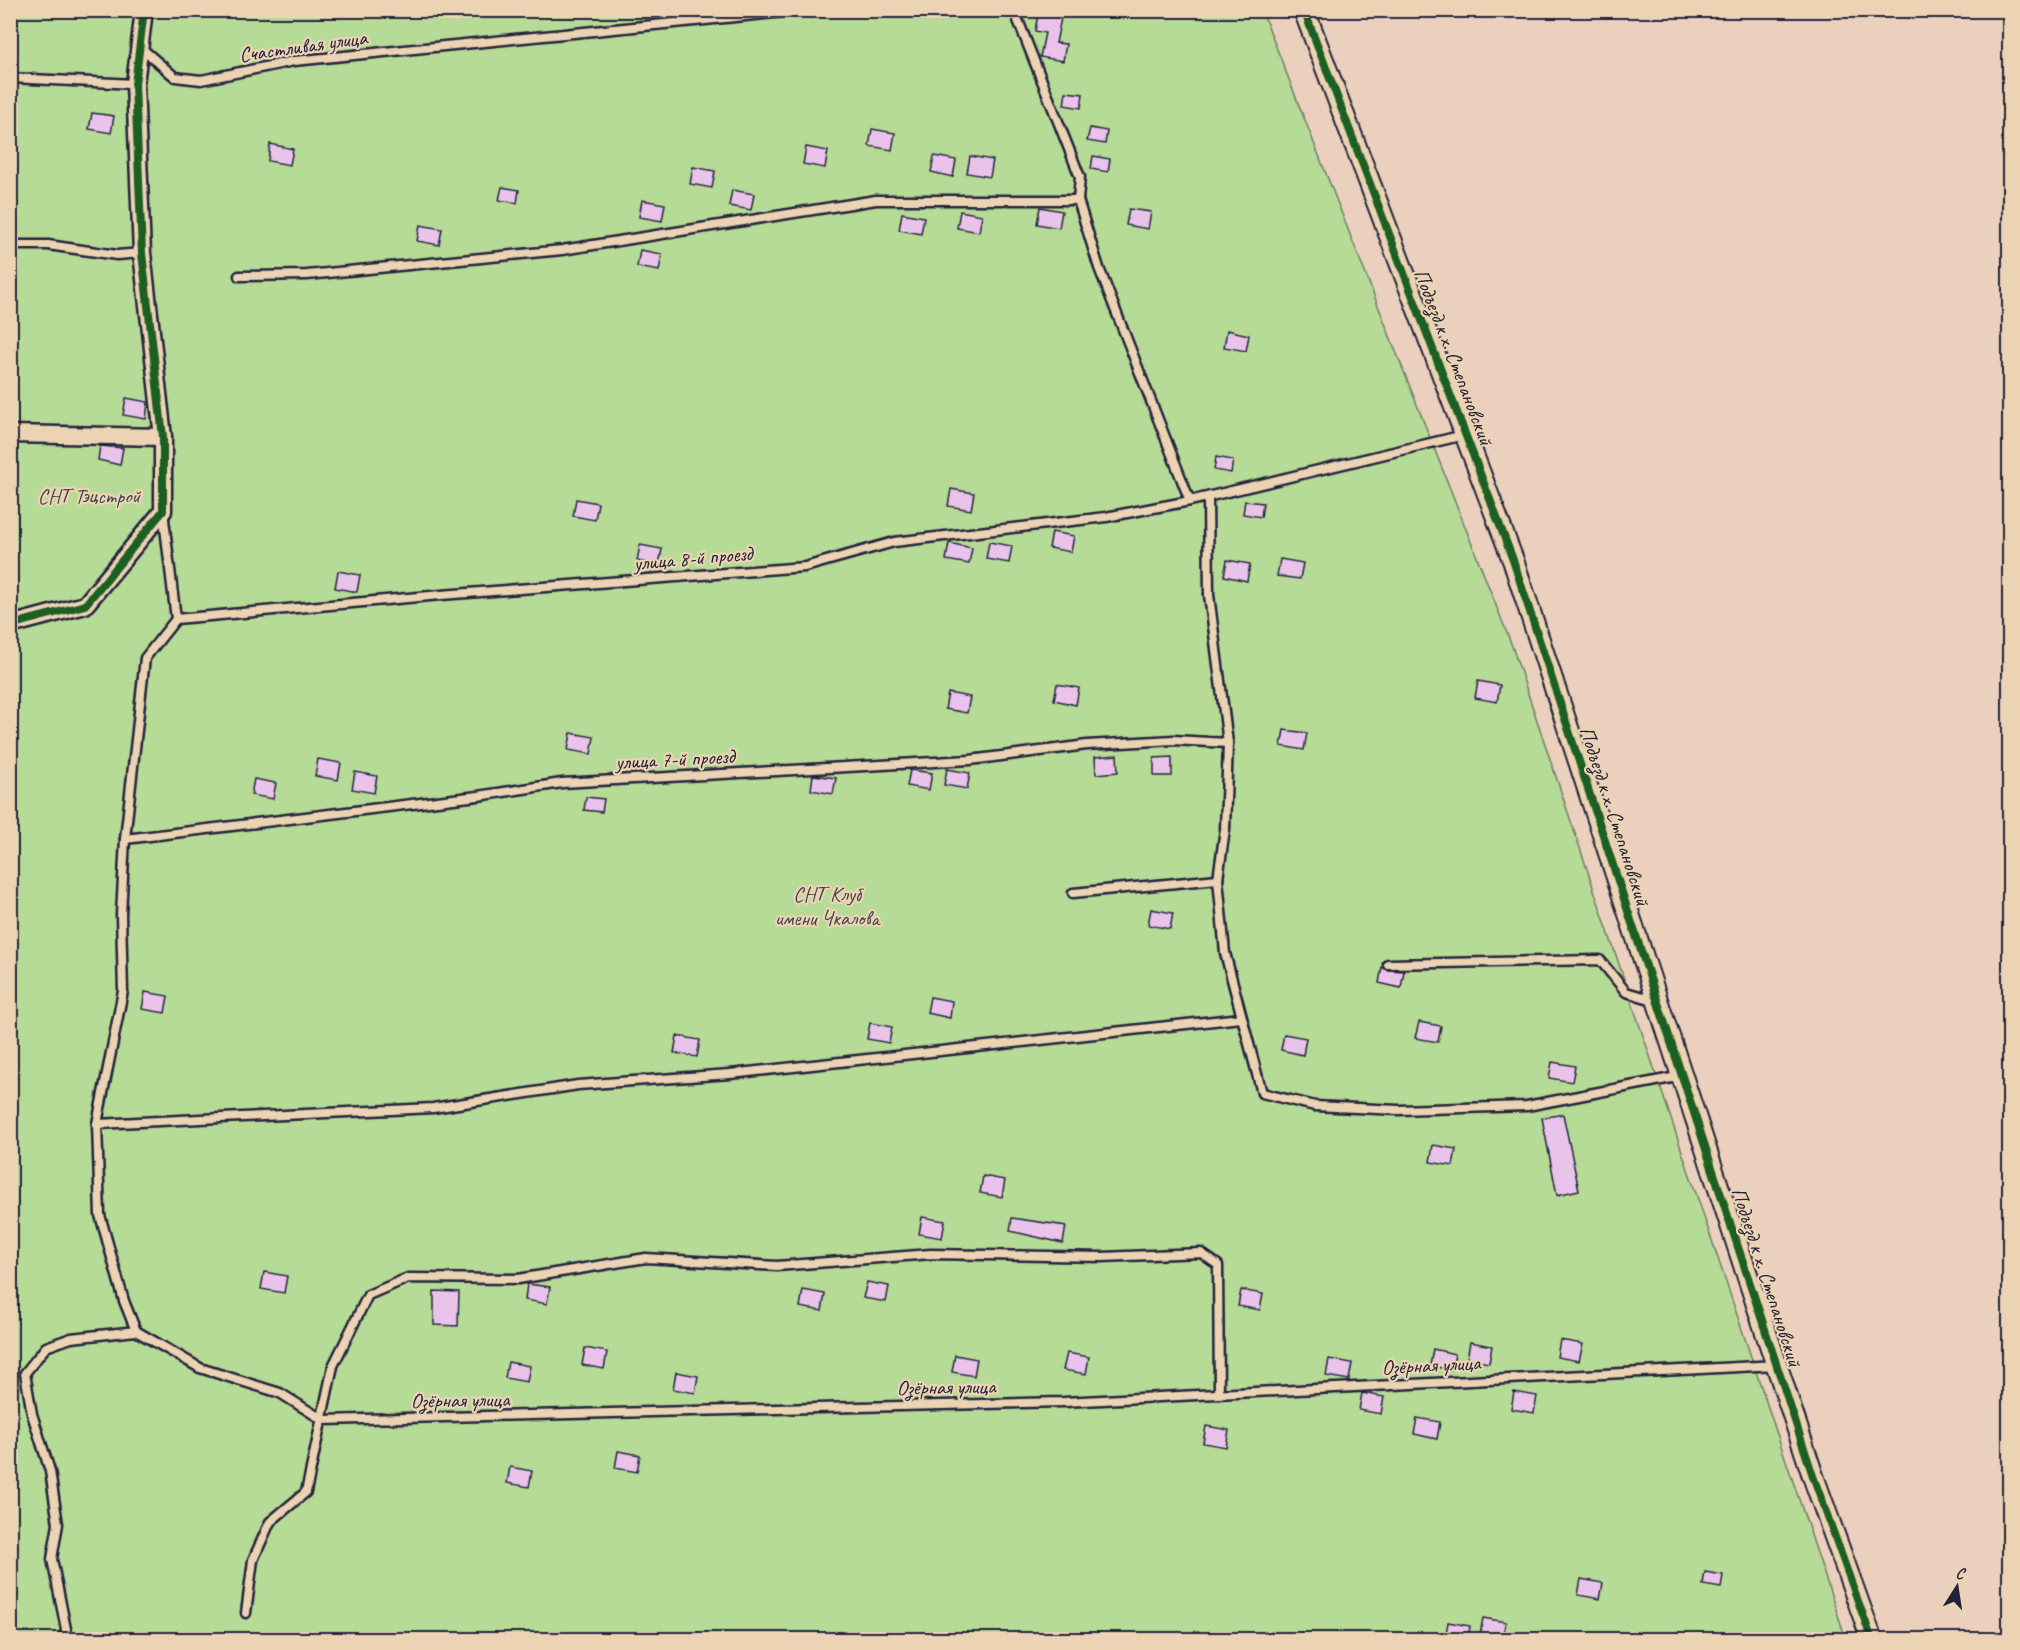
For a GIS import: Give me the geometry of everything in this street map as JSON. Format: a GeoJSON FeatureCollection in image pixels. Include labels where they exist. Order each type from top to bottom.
{"type":"FeatureCollection","features":[{"type":"Feature","properties":{"kind":"street"},"geometry":{"type":"LineString","coordinates":[[10,625],[84,605],[163,511],[163,437],[142,254],[135,84],[144,10]]}},
{"type":"Feature","properties":{"kind":"street","name":"Подъезд к х. Степановский"},"geometry":{"type":"LineString","coordinates":[[1304,10],[1513,560],[1777,1365],[1872,1640]]}},
{"type":"Feature","properties":{"kind":"street"},"geometry":{"type":"LineString","coordinates":[[10,434],[163,437]]}},
{"type":"Feature","properties":{"kind":"lane","name":"Счастливая улица"},"geometry":{"type":"LineString","coordinates":[[140,47],[175,77],[201,80],[294,62],[804,10]]}},
{"type":"Feature","properties":{"kind":"lane"},"geometry":{"type":"LineString","coordinates":[[1014,10],[1080,177],[1078,200],[1099,268],[1190,501]]}},
{"type":"Feature","properties":{"kind":"lane"},"geometry":{"type":"LineString","coordinates":[[10,78],[135,84]]}},
{"type":"Feature","properties":{"kind":"lane"},"geometry":{"type":"LineString","coordinates":[[239,276],[307,276],[562,250],[876,200],[1078,200]]}},
{"type":"Feature","properties":{"kind":"lane"},"geometry":{"type":"LineString","coordinates":[[10,245],[48,245],[117,255],[142,254]]}},
{"type":"Feature","properties":{"kind":"lane","name":"улица 8-й проезд"},"geometry":{"type":"LineString","coordinates":[[176,619],[441,595],[805,567],[894,542],[1106,517],[1190,501],[1464,435]]}},
{"type":"Feature","properties":{"kind":"lane"},"geometry":{"type":"LineString","coordinates":[[1208,497],[1209,595],[1228,743],[1225,829],[1218,879],[1225,953],[1262,1093],[1315,1106],[1398,1110],[1527,1106],[1682,1076]]}},
{"type":"Feature","properties":{"kind":"lane"},"geometry":{"type":"LineString","coordinates":[[163,511],[176,619],[145,658],[125,839],[121,915],[123,991],[97,1124],[100,1215],[124,1301],[136,1330],[200,1368],[280,1393],[323,1420]]}},
{"type":"Feature","properties":{"kind":"lane","name":"улица 7-й проезд"},"geometry":{"type":"LineString","coordinates":[[125,839],[478,796],[562,783],[970,760],[1087,745],[1173,740],[1228,743]]}},
{"type":"Feature","properties":{"kind":"lane"},"geometry":{"type":"LineString","coordinates":[[1073,893],[1218,879]]}},
{"type":"Feature","properties":{"kind":"lane"},"geometry":{"type":"LineString","coordinates":[[1388,964],[1600,960],[1626,992],[1657,1001]]}},
{"type":"Feature","properties":{"kind":"lane"},"geometry":{"type":"LineString","coordinates":[[97,1124],[433,1108],[578,1085],[730,1074],[1241,1018]]}},
{"type":"Feature","properties":{"kind":"lane"},"geometry":{"type":"LineString","coordinates":[[246,1613],[253,1560],[270,1522],[306,1492],[333,1366],[368,1295],[408,1278],[518,1279],[646,1258],[777,1266],[931,1254],[1102,1257],[1201,1253],[1218,1265],[1219,1394]]}},
{"type":"Feature","properties":{"kind":"lane"},"geometry":{"type":"LineString","coordinates":[[64,1640],[66,1629],[52,1559],[58,1524],[50,1471],[32,1414],[25,1373],[46,1347],[71,1338],[136,1330]]}},
{"type":"Feature","properties":{"kind":"lane","name":"Озёрная улица"},"geometry":{"type":"LineString","coordinates":[[323,1420],[1064,1402],[1777,1365]]}},
{"type":"Feature","properties":{"kind":"lane"},"geometry":{"type":"LineString","coordinates":[[1692,1640],[1817,1637],[1855,1640]]}},
{"type":"Feature","properties":{"kind":"green space","name":"СНТ Клуб имени Чкалова"},"geometry":{"type":"Polygon","coordinates":[[[11,11],[1262,11],[1512,646],[1846,1639],[11,1640],[11,11]]]}},
{"type":"Feature","properties":{"kind":"building"},"geometry":{"type":"Polygon","coordinates":[[[1049,10],[1062,13],[1056,43],[1066,44],[1063,61],[1040,57],[1045,33],[1035,31],[1038,14],[1048,16],[1049,10]]]}},
{"type":"Feature","properties":{"kind":"building"},"geometry":{"type":"Polygon","coordinates":[[[1066,92],[1083,94],[1081,108],[1064,105],[1066,92]]]}},
{"type":"Feature","properties":{"kind":"building"},"geometry":{"type":"Polygon","coordinates":[[[92,113],[114,116],[111,133],[89,129],[92,113]]]}},
{"type":"Feature","properties":{"kind":"building"},"geometry":{"type":"Polygon","coordinates":[[[1090,128],[1107,131],[1105,144],[1087,141],[1090,128]]]}},
{"type":"Feature","properties":{"kind":"building"},"geometry":{"type":"Polygon","coordinates":[[[872,129],[895,133],[892,150],[869,146],[872,129]]]}},
{"type":"Feature","properties":{"kind":"building"},"geometry":{"type":"Polygon","coordinates":[[[270,144],[293,149],[290,165],[268,161],[270,144]]]}},
{"type":"Feature","properties":{"kind":"building"},"geometry":{"type":"Polygon","coordinates":[[[806,147],[828,151],[825,168],[803,164],[806,147]]]}},
{"type":"Feature","properties":{"kind":"building"},"geometry":{"type":"Polygon","coordinates":[[[934,156],[956,160],[953,177],[931,172],[934,156]]]}},
{"type":"Feature","properties":{"kind":"building"},"geometry":{"type":"Polygon","coordinates":[[[970,156],[993,160],[990,177],[967,173],[970,156]]]}},
{"type":"Feature","properties":{"kind":"building"},"geometry":{"type":"Polygon","coordinates":[[[1093,156],[1110,159],[1108,172],[1091,169],[1093,156]]]}},
{"type":"Feature","properties":{"kind":"building"},"geometry":{"type":"Polygon","coordinates":[[[693,167],[715,171],[712,188],[690,184],[693,167]]]}},
{"type":"Feature","properties":{"kind":"building"},"geometry":{"type":"Polygon","coordinates":[[[502,187],[519,190],[517,203],[499,200],[502,187]]]}},
{"type":"Feature","properties":{"kind":"building"},"geometry":{"type":"Polygon","coordinates":[[[732,190],[754,194],[751,210],[729,206],[732,190]]]}},
{"type":"Feature","properties":{"kind":"building"},"geometry":{"type":"Polygon","coordinates":[[[642,200],[665,204],[662,221],[639,217],[642,200]]]}},
{"type":"Feature","properties":{"kind":"building"},"geometry":{"type":"Polygon","coordinates":[[[1040,207],[1062,211],[1059,228],[1037,224],[1040,207]]]}},
{"type":"Feature","properties":{"kind":"building"},"geometry":{"type":"Polygon","coordinates":[[[1129,209],[1151,212],[1148,229],[1126,225],[1129,209]]]}},
{"type":"Feature","properties":{"kind":"building"},"geometry":{"type":"Polygon","coordinates":[[[960,211],[982,215],[979,232],[957,228],[960,211]]]}},
{"type":"Feature","properties":{"kind":"building"},"geometry":{"type":"Polygon","coordinates":[[[902,213],[924,217],[921,234],[899,230],[902,213]]]}},
{"type":"Feature","properties":{"kind":"building"},"geometry":{"type":"Polygon","coordinates":[[[420,225],[442,229],[439,245],[417,241],[420,225]]]}},
{"type":"Feature","properties":{"kind":"building"},"geometry":{"type":"Polygon","coordinates":[[[640,250],[662,254],[659,271],[637,267],[640,250]]]}},
{"type":"Feature","properties":{"kind":"building"},"geometry":{"type":"Polygon","coordinates":[[[1227,330],[1249,335],[1246,351],[1224,347],[1227,330]]]}},
{"type":"Feature","properties":{"kind":"building"},"geometry":{"type":"Polygon","coordinates":[[[126,398],[148,402],[146,419],[123,415],[126,398]]]}},
{"type":"Feature","properties":{"kind":"building"},"geometry":{"type":"Polygon","coordinates":[[[100,446],[123,448],[120,465],[98,460],[100,446]]]}},
{"type":"Feature","properties":{"kind":"building"},"geometry":{"type":"Polygon","coordinates":[[[1216,457],[1233,460],[1231,473],[1214,470],[1216,457]]]}},
{"type":"Feature","properties":{"kind":"building"},"geometry":{"type":"Polygon","coordinates":[[[951,489],[974,493],[971,510],[948,506],[951,489]]]}},
{"type":"Feature","properties":{"kind":"building"},"geometry":{"type":"Polygon","coordinates":[[[576,499],[598,503],[595,520],[573,516],[576,499]]]}},
{"type":"Feature","properties":{"kind":"building"},"geometry":{"type":"Polygon","coordinates":[[[1245,501],[1263,503],[1261,517],[1243,514],[1245,501]]]}},
{"type":"Feature","properties":{"kind":"building"},"geometry":{"type":"Polygon","coordinates":[[[1052,532],[1074,536],[1071,552],[1049,548],[1052,532]]]}},
{"type":"Feature","properties":{"kind":"building"},"geometry":{"type":"Polygon","coordinates":[[[989,542],[1012,546],[1009,563],[986,559],[989,542]]]}},
{"type":"Feature","properties":{"kind":"building"},"geometry":{"type":"Polygon","coordinates":[[[949,543],[972,548],[969,564],[946,560],[949,543]]]}},
{"type":"Feature","properties":{"kind":"building"},"geometry":{"type":"Polygon","coordinates":[[[640,545],[662,549],[659,565],[637,561],[640,545]]]}},
{"type":"Feature","properties":{"kind":"building"},"geometry":{"type":"Polygon","coordinates":[[[1280,559],[1303,563],[1300,579],[1277,576],[1280,559]]]}},
{"type":"Feature","properties":{"kind":"building"},"geometry":{"type":"Polygon","coordinates":[[[1227,560],[1250,564],[1247,581],[1224,576],[1227,560]]]}},
{"type":"Feature","properties":{"kind":"building"},"geometry":{"type":"Polygon","coordinates":[[[338,571],[360,575],[357,592],[335,588],[338,571]]]}},
{"type":"Feature","properties":{"kind":"building"},"geometry":{"type":"Polygon","coordinates":[[[1478,681],[1500,685],[1497,702],[1475,698],[1478,681]]]}},
{"type":"Feature","properties":{"kind":"building"},"geometry":{"type":"Polygon","coordinates":[[[1057,684],[1079,688],[1076,705],[1054,700],[1057,684]]]}},
{"type":"Feature","properties":{"kind":"building"},"geometry":{"type":"Polygon","coordinates":[[[948,693],[970,697],[967,713],[945,709],[948,693]]]}},
{"type":"Feature","properties":{"kind":"building"},"geometry":{"type":"Polygon","coordinates":[[[1284,730],[1307,733],[1304,750],[1281,746],[1284,730]]]}},
{"type":"Feature","properties":{"kind":"building"},"geometry":{"type":"Polygon","coordinates":[[[571,733],[594,737],[591,754],[568,750],[571,733]]]}},
{"type":"Feature","properties":{"kind":"building"},"geometry":{"type":"Polygon","coordinates":[[[1117,755],[1118,772],[1096,774],[1095,757],[1117,755]]]}},
{"type":"Feature","properties":{"kind":"building"},"geometry":{"type":"Polygon","coordinates":[[[1172,757],[1172,776],[1154,776],[1154,758],[1172,757]]]}},
{"type":"Feature","properties":{"kind":"building"},"geometry":{"type":"Polygon","coordinates":[[[318,759],[341,763],[338,780],[315,776],[318,759]]]}},
{"type":"Feature","properties":{"kind":"building"},"geometry":{"type":"Polygon","coordinates":[[[947,769],[970,773],[967,789],[944,785],[947,769]]]}},
{"type":"Feature","properties":{"kind":"building"},"geometry":{"type":"Polygon","coordinates":[[[910,770],[932,773],[929,790],[907,786],[910,770]]]}},
{"type":"Feature","properties":{"kind":"building"},"geometry":{"type":"Polygon","coordinates":[[[355,772],[377,776],[374,793],[352,789],[355,772]]]}},
{"type":"Feature","properties":{"kind":"building"},"geometry":{"type":"Polygon","coordinates":[[[813,775],[836,778],[833,794],[811,790],[813,775]]]}},
{"type":"Feature","properties":{"kind":"building"},"geometry":{"type":"Polygon","coordinates":[[[254,779],[276,783],[273,799],[251,795],[254,779]]]}},
{"type":"Feature","properties":{"kind":"building"},"geometry":{"type":"Polygon","coordinates":[[[586,797],[604,799],[602,812],[584,810],[586,797]]]}},
{"type":"Feature","properties":{"kind":"building"},"geometry":{"type":"Polygon","coordinates":[[[1151,909],[1173,913],[1170,929],[1148,925],[1151,909]]]}},
{"type":"Feature","properties":{"kind":"building"},"geometry":{"type":"Polygon","coordinates":[[[1382,967],[1388,970],[1404,971],[1401,988],[1379,983],[1382,967]]]}},
{"type":"Feature","properties":{"kind":"building"},"geometry":{"type":"Polygon","coordinates":[[[145,992],[168,996],[165,1013],[142,1009],[145,992]]]}},
{"type":"Feature","properties":{"kind":"building"},"geometry":{"type":"Polygon","coordinates":[[[930,997],[952,1001],[950,1018],[927,1013],[930,997]]]}},
{"type":"Feature","properties":{"kind":"building"},"geometry":{"type":"Polygon","coordinates":[[[1419,1022],[1441,1026],[1438,1042],[1415,1038],[1419,1022]]]}},
{"type":"Feature","properties":{"kind":"building"},"geometry":{"type":"Polygon","coordinates":[[[870,1023],[892,1027],[889,1043],[867,1039],[870,1023]]]}},
{"type":"Feature","properties":{"kind":"building"},"geometry":{"type":"Polygon","coordinates":[[[1284,1034],[1306,1038],[1303,1055],[1281,1050],[1284,1034]]]}},
{"type":"Feature","properties":{"kind":"building"},"geometry":{"type":"Polygon","coordinates":[[[677,1036],[700,1040],[697,1057],[674,1053],[677,1036]]]}},
{"type":"Feature","properties":{"kind":"building"},"geometry":{"type":"Polygon","coordinates":[[[1552,1062],[1575,1066],[1572,1082],[1549,1078],[1552,1062]]]}},
{"type":"Feature","properties":{"kind":"building"},"geometry":{"type":"Polygon","coordinates":[[[1563,1114],[1579,1190],[1557,1195],[1542,1118],[1563,1114]]]}},
{"type":"Feature","properties":{"kind":"building"},"geometry":{"type":"Polygon","coordinates":[[[1433,1145],[1456,1149],[1453,1166],[1430,1162],[1433,1145]]]}},
{"type":"Feature","properties":{"kind":"building"},"geometry":{"type":"Polygon","coordinates":[[[983,1176],[1005,1180],[1002,1197],[980,1193],[983,1176]]]}},
{"type":"Feature","properties":{"kind":"building"},"geometry":{"type":"Polygon","coordinates":[[[922,1217],[945,1221],[942,1238],[919,1234],[922,1217]]]}},
{"type":"Feature","properties":{"kind":"building"},"geometry":{"type":"Polygon","coordinates":[[[1012,1218],[1066,1226],[1063,1243],[1010,1231],[1012,1218]]]}},
{"type":"Feature","properties":{"kind":"building"},"geometry":{"type":"Polygon","coordinates":[[[264,1272],[287,1276],[284,1293],[261,1289],[264,1272]]]}},
{"type":"Feature","properties":{"kind":"building"},"geometry":{"type":"Polygon","coordinates":[[[867,1282],[889,1286],[886,1302],[863,1298],[867,1282]]]}},
{"type":"Feature","properties":{"kind":"building"},"geometry":{"type":"Polygon","coordinates":[[[527,1284],[550,1287],[547,1304],[525,1300],[527,1284]]]}},
{"type":"Feature","properties":{"kind":"building"},"geometry":{"type":"Polygon","coordinates":[[[803,1290],[825,1294],[822,1311],[800,1307],[803,1290]]]}},
{"type":"Feature","properties":{"kind":"building"},"geometry":{"type":"Polygon","coordinates":[[[1241,1290],[1263,1294],[1260,1310],[1238,1306],[1241,1290]]]}},
{"type":"Feature","properties":{"kind":"building"},"geometry":{"type":"Polygon","coordinates":[[[434,1291],[459,1292],[458,1326],[434,1325],[434,1291]]]}},
{"type":"Feature","properties":{"kind":"building"},"geometry":{"type":"Polygon","coordinates":[[[1560,1340],[1583,1344],[1579,1361],[1557,1357],[1560,1340]]]}},
{"type":"Feature","properties":{"kind":"building"},"geometry":{"type":"Polygon","coordinates":[[[1470,1342],[1492,1346],[1489,1363],[1467,1359],[1470,1342]]]}},
{"type":"Feature","properties":{"kind":"building"},"geometry":{"type":"Polygon","coordinates":[[[585,1348],[607,1352],[604,1369],[582,1365],[585,1348]]]}},
{"type":"Feature","properties":{"kind":"building"},"geometry":{"type":"Polygon","coordinates":[[[1433,1349],[1455,1354],[1452,1370],[1430,1366],[1433,1349]]]}},
{"type":"Feature","properties":{"kind":"building"},"geometry":{"type":"Polygon","coordinates":[[[1067,1353],[1089,1357],[1086,1374],[1063,1370],[1067,1353]]]}},
{"type":"Feature","properties":{"kind":"building"},"geometry":{"type":"Polygon","coordinates":[[[955,1355],[977,1359],[974,1376],[952,1372],[955,1355]]]}},
{"type":"Feature","properties":{"kind":"building"},"geometry":{"type":"Polygon","coordinates":[[[1329,1359],[1352,1363],[1349,1380],[1326,1376],[1329,1359]]]}},
{"type":"Feature","properties":{"kind":"building"},"geometry":{"type":"Polygon","coordinates":[[[508,1362],[530,1366],[527,1382],[505,1378],[508,1362]]]}},
{"type":"Feature","properties":{"kind":"building"},"geometry":{"type":"Polygon","coordinates":[[[676,1372],[698,1376],[695,1393],[673,1389],[676,1372]]]}},
{"type":"Feature","properties":{"kind":"building"},"geometry":{"type":"Polygon","coordinates":[[[1514,1392],[1537,1396],[1534,1413],[1511,1409],[1514,1392]]]}},
{"type":"Feature","properties":{"kind":"building"},"geometry":{"type":"Polygon","coordinates":[[[1362,1393],[1384,1397],[1381,1414],[1359,1410],[1362,1393]]]}},
{"type":"Feature","properties":{"kind":"building"},"geometry":{"type":"Polygon","coordinates":[[[1417,1418],[1440,1422],[1437,1439],[1414,1434],[1417,1418]]]}},
{"type":"Feature","properties":{"kind":"building"},"geometry":{"type":"Polygon","coordinates":[[[1206,1426],[1229,1430],[1226,1447],[1203,1443],[1206,1426]]]}},
{"type":"Feature","properties":{"kind":"building"},"geometry":{"type":"Polygon","coordinates":[[[618,1451],[640,1455],[637,1472],[615,1468],[618,1451]]]}},
{"type":"Feature","properties":{"kind":"building"},"geometry":{"type":"Polygon","coordinates":[[[510,1467],[532,1471],[529,1487],[507,1483],[510,1467]]]}},
{"type":"Feature","properties":{"kind":"building"},"geometry":{"type":"Polygon","coordinates":[[[1705,1572],[1723,1575],[1721,1588],[1703,1585],[1705,1572]]]}},
{"type":"Feature","properties":{"kind":"building"},"geometry":{"type":"Polygon","coordinates":[[[1581,1579],[1603,1583],[1600,1599],[1578,1595],[1581,1579]]]}},
{"type":"Feature","properties":{"kind":"building"},"geometry":{"type":"Polygon","coordinates":[[[1483,1618],[1506,1622],[1503,1638],[1480,1634],[1483,1618]]]}},
{"type":"Feature","properties":{"kind":"building"},"geometry":{"type":"Polygon","coordinates":[[[1448,1622],[1470,1626],[1468,1640],[1445,1640],[1448,1622]]]}},
{"type":"Feature","properties":{"kind":"cycle path"},"geometry":{"type":"LineString","coordinates":[[10,625],[85,605],[163,511],[163,437],[142,253],[135,84],[144,10]]}},
{"type":"Feature","properties":{"kind":"cycle path"},"geometry":{"type":"LineString","coordinates":[[1304,10],[1513,560],[1813,1476],[1872,1640]]}},
{"type":"Feature","properties":{"kind":"park label","name":"СНТ Тэцстрой"},"geometry":{"type":"Point","coordinates":[89,496]}}]}
